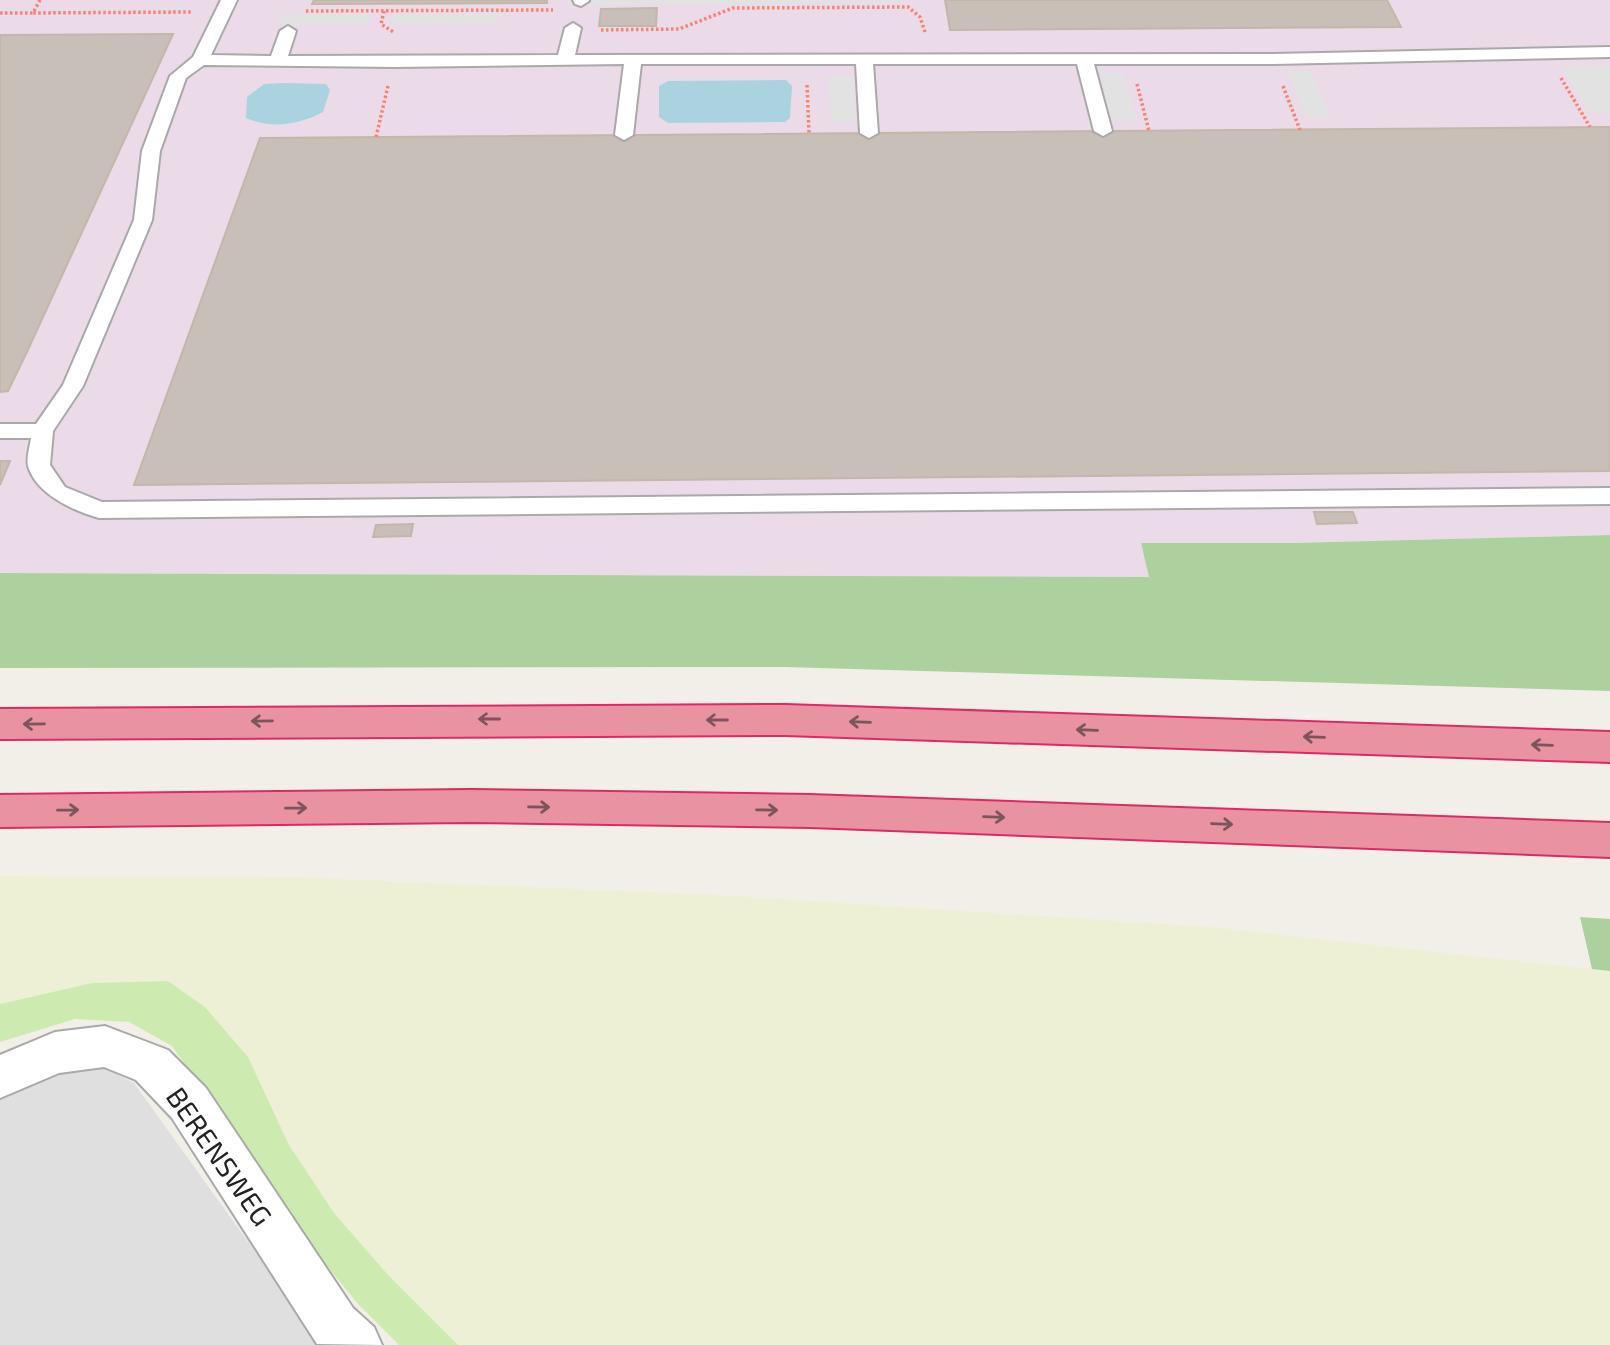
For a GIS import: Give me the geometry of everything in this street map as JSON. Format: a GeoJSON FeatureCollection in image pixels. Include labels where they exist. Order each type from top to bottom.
{"type":"FeatureCollection","features":[{"type":"Feature","properties":{"kind":"highway"},"geometry":{"type":"LineString","coordinates":[[0,724],[785,720],[1610,747]]}},
{"type":"Feature","properties":{"kind":"highway"},"geometry":{"type":"LineString","coordinates":[[0,811],[471,806],[810,811],[1610,840]]}},
{"type":"Feature","properties":{"kind":"street","name":"BERENSWEG"},"geometry":{"type":"LineString","coordinates":[[0,1077],[55,1053],[105,1046],[152,1065],[189,1103],[335,1326],[356,1345]]}},
{"type":"Feature","properties":{"kind":"lane"},"geometry":{"type":"LineString","coordinates":[[225,6],[200,60],[178,76],[151,151],[143,220],[73,386],[42,431],[39,466],[57,492],[99,510],[1610,496]]}},
{"type":"Feature","properties":{"kind":"lane"},"geometry":{"type":"LineString","coordinates":[[565,60],[573,28]]}},
{"type":"Feature","properties":{"kind":"lane"},"geometry":{"type":"LineString","coordinates":[[276,62],[288,31]]}},
{"type":"Feature","properties":{"kind":"lane"},"geometry":{"type":"LineString","coordinates":[[200,60],[1273,59],[1610,52]]}},
{"type":"Feature","properties":{"kind":"lane"},"geometry":{"type":"LineString","coordinates":[[624,135],[633,59]]}},
{"type":"Feature","properties":{"kind":"lane"},"geometry":{"type":"LineString","coordinates":[[1084,59],[1103,131]]}},
{"type":"Feature","properties":{"kind":"lane"},"geometry":{"type":"LineString","coordinates":[[864,61],[869,133]]}},
{"type":"Feature","properties":{"kind":"lane"},"geometry":{"type":"LineString","coordinates":[[0,431],[42,431]]}},
{"type":"Feature","properties":{"kind":"path"},"geometry":{"type":"LineString","coordinates":[[33,13],[40,0]]}},
{"type":"Feature","properties":{"kind":"path"},"geometry":{"type":"LineString","coordinates":[[0,13],[225,6]]}},
{"type":"Feature","properties":{"kind":"path"},"geometry":{"type":"LineString","coordinates":[[591,30],[679,29],[733,8],[908,6],[920,17],[924,32],[938,32]]}},
{"type":"Feature","properties":{"kind":"path"},"geometry":{"type":"LineString","coordinates":[[294,12],[555,10]]}},
{"type":"Feature","properties":{"kind":"path"},"geometry":{"type":"LineString","coordinates":[[1546,53],[1590,127]]}},
{"type":"Feature","properties":{"kind":"path"},"geometry":{"type":"LineString","coordinates":[[1130,59],[1149,131]]}},
{"type":"Feature","properties":{"kind":"path"},"geometry":{"type":"LineString","coordinates":[[1273,59],[1300,130]]}},
{"type":"Feature","properties":{"kind":"shaded area"},"geometry":{"type":"Polygon","coordinates":[[[0,0],[1610,0],[1610,535],[1293,543],[1141,543],[1150,577],[0,573],[0,0]]]}},
{"type":"Feature","properties":{"kind":"shaded area"},"geometry":{"type":"Polygon","coordinates":[[[569,0],[900,0],[901,3],[568,5],[569,0]]]}},
{"type":"Feature","properties":{"kind":"shaded area"},"geometry":{"type":"Polygon","coordinates":[[[370,13],[366,24],[277,25],[281,14],[370,13]]]}},
{"type":"Feature","properties":{"kind":"shaded area"},"geometry":{"type":"Polygon","coordinates":[[[499,13],[497,23],[391,24],[394,14],[499,13]]]}},
{"type":"Feature","properties":{"kind":"shaded area"},"geometry":{"type":"Polygon","coordinates":[[[1561,66],[1610,66],[1610,113],[1590,113],[1561,66]]]}},
{"type":"Feature","properties":{"kind":"shaded area"},"geometry":{"type":"Polygon","coordinates":[[[1311,71],[1330,118],[1307,118],[1288,72],[1311,71]]]}},
{"type":"Feature","properties":{"kind":"shaded area"},"geometry":{"type":"Polygon","coordinates":[[[1100,73],[1123,73],[1136,120],[1112,120],[1100,73]]]}},
{"type":"Feature","properties":{"kind":"shaded area"},"geometry":{"type":"Polygon","coordinates":[[[852,75],[855,121],[831,122],[828,76],[852,75]]]}},
{"type":"Feature","properties":{"kind":"shaded area"},"geometry":{"type":"Polygon","coordinates":[[[99,1066],[134,1083],[322,1345],[0,1345],[0,1096],[57,1070],[99,1066]]]}},
{"type":"Feature","properties":{"kind":"green space"},"geometry":{"type":"Polygon","coordinates":[[[1610,535],[1610,691],[784,667],[0,668],[0,573],[1149,577],[1141,543],[1293,543],[1610,535]]]}},
{"type":"Feature","properties":{"kind":"green space"},"geometry":{"type":"Polygon","coordinates":[[[0,876],[294,877],[720,895],[1211,927],[1610,971],[1610,1345],[458,1345],[389,1276],[334,1213],[289,1145],[248,1057],[205,1007],[168,981],[92,983],[0,1004],[0,876]]]}},
{"type":"Feature","properties":{"kind":"green space"},"geometry":{"type":"Polygon","coordinates":[[[1580,917],[1610,919],[1610,971],[1592,969],[1580,917]]]}},
{"type":"Feature","properties":{"kind":"green space"},"geometry":{"type":"Polygon","coordinates":[[[168,981],[205,1007],[248,1057],[289,1145],[334,1213],[389,1276],[458,1345],[399,1345],[358,1304],[306,1240],[172,1046],[129,1022],[75,1019],[0,1042],[0,1004],[92,983],[168,981]]]}},
{"type":"Feature","properties":{"kind":"water"},"geometry":{"type":"Polygon","coordinates":[[[786,80],[792,86],[790,118],[785,122],[668,123],[659,117],[659,86],[668,81],[786,80]]]}},
{"type":"Feature","properties":{"kind":"water"},"geometry":{"type":"Polygon","coordinates":[[[264,84],[326,84],[330,90],[323,112],[285,124],[265,124],[246,118],[247,97],[264,84]]]}},
{"type":"Feature","properties":{"kind":"building"},"geometry":{"type":"Polygon","coordinates":[[[314,0],[547,0],[547,3],[312,4],[314,0]]]}},
{"type":"Feature","properties":{"kind":"building"},"geometry":{"type":"Polygon","coordinates":[[[945,0],[1387,0],[1401,27],[950,30],[945,0]]]}},
{"type":"Feature","properties":{"kind":"building"},"geometry":{"type":"Polygon","coordinates":[[[657,8],[656,26],[599,26],[601,9],[657,8]]]}},
{"type":"Feature","properties":{"kind":"building"},"geometry":{"type":"Polygon","coordinates":[[[173,34],[26,354],[8,391],[0,392],[0,35],[173,34]]]}},
{"type":"Feature","properties":{"kind":"building"},"geometry":{"type":"Polygon","coordinates":[[[1610,127],[1610,471],[134,485],[260,138],[1610,127]]]}},
{"type":"Feature","properties":{"kind":"building"},"geometry":{"type":"Polygon","coordinates":[[[0,461],[10,461],[0,485],[0,461]]]}},
{"type":"Feature","properties":{"kind":"building"},"geometry":{"type":"Polygon","coordinates":[[[1314,512],[1353,512],[1357,523],[1317,524],[1314,512]]]}},
{"type":"Feature","properties":{"kind":"building"},"geometry":{"type":"Polygon","coordinates":[[[413,524],[411,536],[373,537],[376,525],[413,524]]]}}]}
